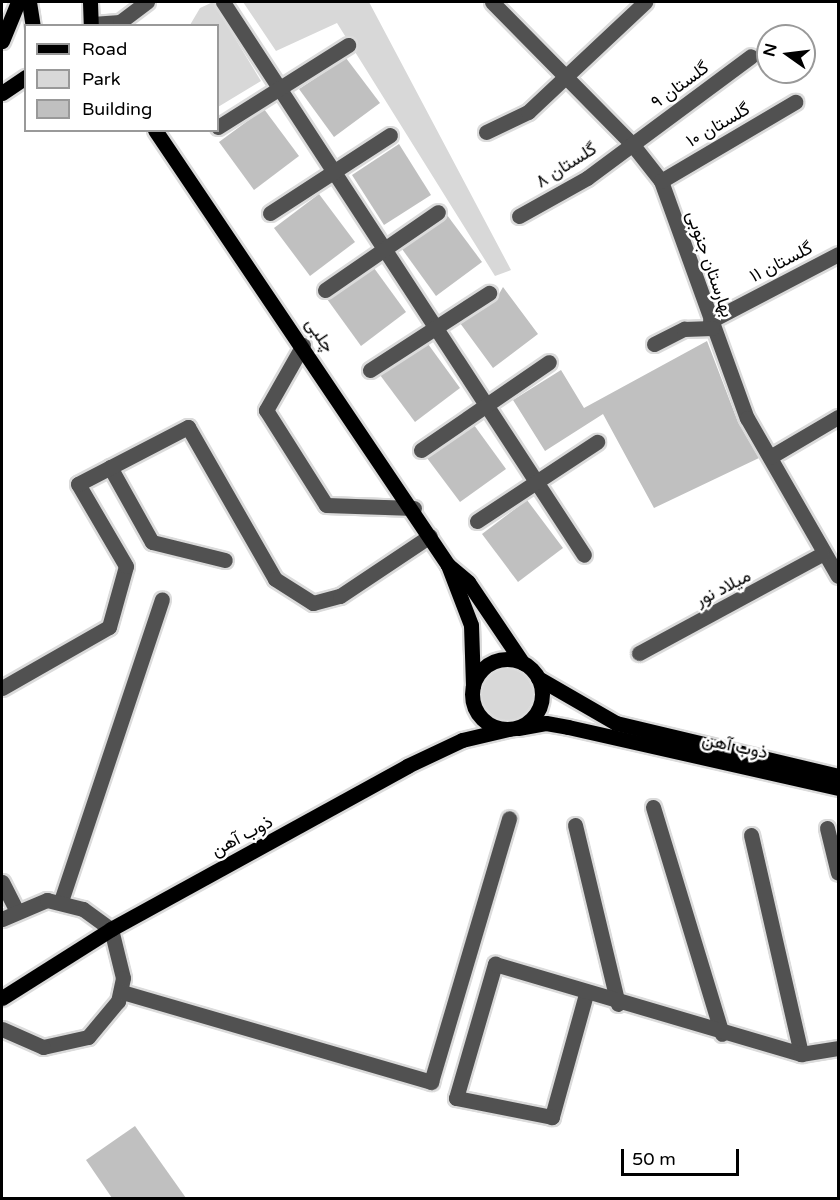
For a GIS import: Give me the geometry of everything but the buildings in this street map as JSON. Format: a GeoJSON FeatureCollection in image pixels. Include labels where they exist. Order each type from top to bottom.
{"type":"FeatureCollection","features":[{"type":"Feature","properties":{"kind":"main road"},"geometry":{"type":"LineString","coordinates":[[2,41],[18,2]]}},
{"type":"Feature","properties":{"kind":"main road"},"geometry":{"type":"LineString","coordinates":[[29,2],[33,24]]}},
{"type":"Feature","properties":{"kind":"main road"},"geometry":{"type":"LineString","coordinates":[[90,2],[91,24]]}},
{"type":"Feature","properties":{"kind":"main road"},"geometry":{"type":"LineString","coordinates":[[2,93],[24,78]]}},
{"type":"Feature","properties":{"kind":"main road","name":"چلبی"},"geometry":{"type":"LineString","coordinates":[[156,132],[414,508],[448,565]]}},
{"type":"Feature","properties":{"kind":"main road"},"geometry":{"type":"LineString","coordinates":[[448,565],[468,582],[522,662],[538,678],[539,706],[513,728],[479,716],[473,686],[471,625],[448,565]]}},
{"type":"Feature","properties":{"kind":"main road"},"geometry":{"type":"LineString","coordinates":[[473,686],[492,663],[522,662]]}},
{"type":"Feature","properties":{"kind":"main road","name":"ذوب آهن"},"geometry":{"type":"LineString","coordinates":[[538,678],[616,723],[838,776]]}},
{"type":"Feature","properties":{"kind":"main road","name":"ذوب آهن"},"geometry":{"type":"LineString","coordinates":[[2,998],[111,929],[407,766],[462,740],[546,723],[838,788]]}},
{"type":"Feature","properties":{"kind":"street"},"geometry":{"type":"LineString","coordinates":[[101,24],[120,22],[147,2]]}},
{"type":"Feature","properties":{"kind":"street"},"geometry":{"type":"LineString","coordinates":[[223,2],[282,86],[584,555]]}},
{"type":"Feature","properties":{"kind":"street"},"geometry":{"type":"LineString","coordinates":[[486,132],[528,112],[645,2]]}},
{"type":"Feature","properties":{"kind":"street","name":"بهارستان جنوبی"},"geometry":{"type":"LineString","coordinates":[[499,4],[566,78],[632,144],[661,182],[747,418],[822,554],[838,576]]}},
{"type":"Feature","properties":{"kind":"street"},"geometry":{"type":"LineString","coordinates":[[219,126],[348,45]]}},
{"type":"Feature","properties":{"kind":"street","name":"گلستان ۹"},"geometry":{"type":"LineString","coordinates":[[632,144],[751,56]]}},
{"type":"Feature","properties":{"kind":"street","name":"گلستان ۱۰"},"geometry":{"type":"LineString","coordinates":[[661,182],[795,102]]}},
{"type":"Feature","properties":{"kind":"street"},"geometry":{"type":"LineString","coordinates":[[270,213],[390,135]]}},
{"type":"Feature","properties":{"kind":"street","name":"گلستان ۸"},"geometry":{"type":"LineString","coordinates":[[519,216],[632,144]]}},
{"type":"Feature","properties":{"kind":"street"},"geometry":{"type":"LineString","coordinates":[[325,290],[438,212]]}},
{"type":"Feature","properties":{"kind":"street","name":"گلستان ۱۱"},"geometry":{"type":"LineString","coordinates":[[711,324],[838,254]]}},
{"type":"Feature","properties":{"kind":"street"},"geometry":{"type":"LineString","coordinates":[[370,370],[489,293]]}},
{"type":"Feature","properties":{"kind":"street"},"geometry":{"type":"LineString","coordinates":[[654,344],[684,329],[711,324]]}},
{"type":"Feature","properties":{"kind":"street"},"geometry":{"type":"LineString","coordinates":[[303,345],[266,410],[326,505],[414,508]]}},
{"type":"Feature","properties":{"kind":"street"},"geometry":{"type":"LineString","coordinates":[[421,450],[549,362]]}},
{"type":"Feature","properties":{"kind":"street"},"geometry":{"type":"LineString","coordinates":[[770,457],[838,417]]}},
{"type":"Feature","properties":{"kind":"street"},"geometry":{"type":"LineString","coordinates":[[2,688],[109,627],[126,566],[78,484],[188,427],[275,579],[313,603],[340,596],[430,536]]}},
{"type":"Feature","properties":{"kind":"street"},"geometry":{"type":"LineString","coordinates":[[477,521],[597,442]]}},
{"type":"Feature","properties":{"kind":"street"},"geometry":{"type":"LineString","coordinates":[[110,467],[152,542],[225,560]]}},
{"type":"Feature","properties":{"kind":"street","name":"میلاد نور"},"geometry":{"type":"LineString","coordinates":[[639,653],[822,554]]}},
{"type":"Feature","properties":{"kind":"street"},"geometry":{"type":"LineString","coordinates":[[62,901],[162,599]]}},
{"type":"Feature","properties":{"kind":"street"},"geometry":{"type":"LineString","coordinates":[[653,807],[722,1035]]}},
{"type":"Feature","properties":{"kind":"street"},"geometry":{"type":"LineString","coordinates":[[122,992],[431,1082],[508,818]]}},
{"type":"Feature","properties":{"kind":"street"},"geometry":{"type":"LineString","coordinates":[[575,825],[618,1004]]}},
{"type":"Feature","properties":{"kind":"street"},"geometry":{"type":"LineString","coordinates":[[838,833],[827,828],[838,873]]}},
{"type":"Feature","properties":{"kind":"street"},"geometry":{"type":"LineString","coordinates":[[751,834],[801,1054]]}},
{"type":"Feature","properties":{"kind":"street"},"geometry":{"type":"LineString","coordinates":[[2,882],[16,910]]}},
{"type":"Feature","properties":{"kind":"street"},"geometry":{"type":"LineString","coordinates":[[2,919],[16,910],[62,901],[111,929],[121,955],[122,992],[106,1021],[67,1046],[43,1047],[2,1029]]}},
{"type":"Feature","properties":{"kind":"street"},"geometry":{"type":"LineString","coordinates":[[586,994],[552,1117],[456,1098],[495,964],[722,1035],[801,1054],[838,1048]]}},
{"type":"Feature","properties":{"kind":"green space"},"geometry":{"type":"Polygon","coordinates":[[[213,2],[261,81],[219,106],[219,24],[191,24],[200,8],[213,2]]]}},
{"type":"Feature","properties":{"kind":"green space"},"geometry":{"type":"Polygon","coordinates":[[[243,2],[369,2],[511,270],[495,276],[337,23],[276,51],[243,2]]]}},
{"type":"Feature","properties":{"kind":"green space"},"geometry":{"type":"Polygon","coordinates":[[[501,664],[513,664],[529,672],[535,682],[537,694],[535,706],[529,716],[513,724],[501,724],[485,716],[477,700],[477,688],[485,672],[501,664]]]}}]}
